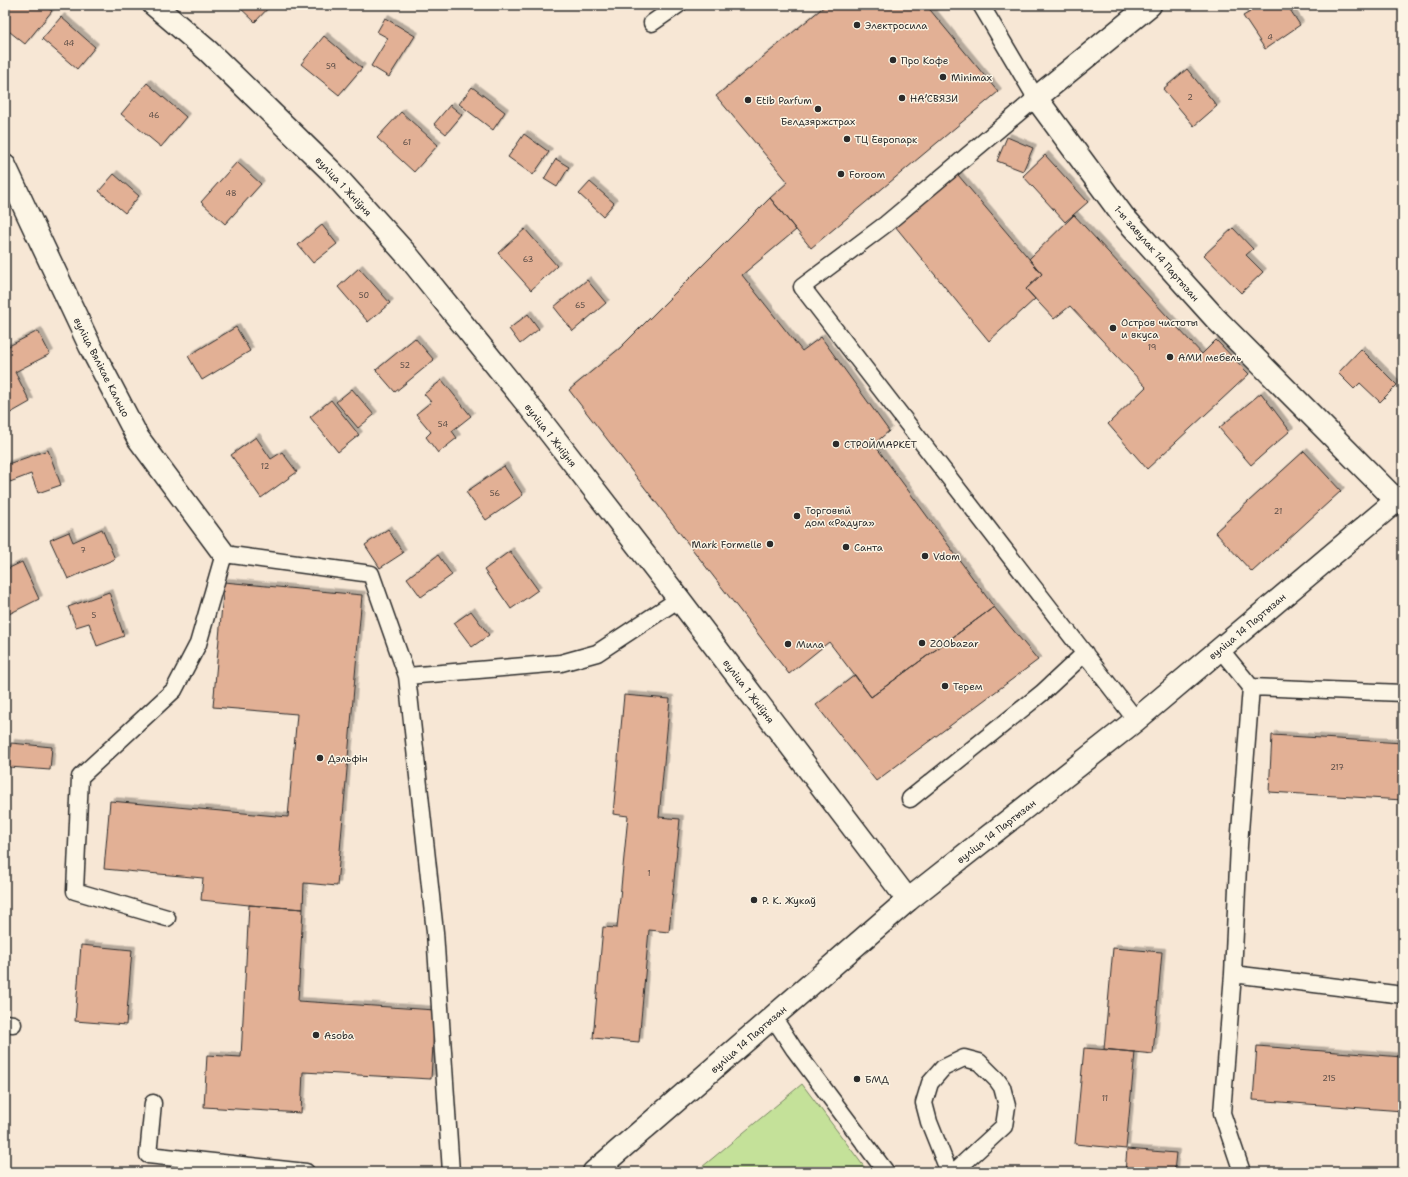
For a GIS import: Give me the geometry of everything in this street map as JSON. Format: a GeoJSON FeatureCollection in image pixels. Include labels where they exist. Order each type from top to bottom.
{"type":"FeatureCollection","features":[{"type":"Feature","properties":{"kind":"street","name":"вуліца 1 Жніўня"},"geometry":{"type":"LineString","coordinates":[[154,5],[208,51],[332,172],[408,256],[541,421],[679,599],[908,900]]}},
{"type":"Feature","properties":{"kind":"street"},"geometry":{"type":"LineString","coordinates":[[1036,98],[1150,5]]}},
{"type":"Feature","properties":{"kind":"street","name":"1-ы завулак 14 Партызан"},"geometry":{"type":"LineString","coordinates":[[1036,98],[1123,216],[1216,319],[1400,497]]}},
{"type":"Feature","properties":{"kind":"street","name":"вуліца Вялікае Кальцо"},"geometry":{"type":"LineString","coordinates":[[5,166],[90,346],[138,438],[224,554]]}},
{"type":"Feature","properties":{"kind":"street","name":"вуліца 14 Партызан"},"geometry":{"type":"LineString","coordinates":[[594,1172],[908,900],[1136,720],[1400,497]]}},
{"type":"Feature","properties":{"kind":"lane"},"geometry":{"type":"LineString","coordinates":[[652,23],[678,5]]}},
{"type":"Feature","properties":{"kind":"lane"},"geometry":{"type":"LineString","coordinates":[[981,5],[1036,98],[886,224],[802,287],[1136,720]]}},
{"type":"Feature","properties":{"kind":"lane"},"geometry":{"type":"LineString","coordinates":[[167,918],[75,890],[80,777],[174,690],[198,644],[224,554],[371,574],[407,676],[435,932],[451,1172]]}},
{"type":"Feature","properties":{"kind":"lane"},"geometry":{"type":"LineString","coordinates":[[407,676],[561,663],[590,655],[597,653],[679,599]]}},
{"type":"Feature","properties":{"kind":"lane"},"geometry":{"type":"LineString","coordinates":[[1220,649],[1251,687],[1239,845],[1233,974],[1222,1113],[1242,1172]]}},
{"type":"Feature","properties":{"kind":"lane"},"geometry":{"type":"LineString","coordinates":[[910,799],[1042,693],[1085,653]]}},
{"type":"Feature","properties":{"kind":"lane"},"geometry":{"type":"LineString","coordinates":[[1251,687],[1403,692]]}},
{"type":"Feature","properties":{"kind":"lane"},"geometry":{"type":"LineString","coordinates":[[1233,974],[1403,995]]}},
{"type":"Feature","properties":{"kind":"lane"},"geometry":{"type":"LineString","coordinates":[[773,1017],[794,1049],[886,1172]]}},
{"type":"Feature","properties":{"kind":"lane"},"geometry":{"type":"LineString","coordinates":[[949,1172],[929,1122],[924,1103],[930,1083],[943,1068],[964,1058],[979,1062],[997,1080],[1002,1087],[1006,1106],[1004,1126],[954,1172]]}},
{"type":"Feature","properties":{"kind":"lane"},"geometry":{"type":"LineString","coordinates":[[153,1103],[148,1155],[306,1172]]}},
{"type":"Feature","properties":{"kind":"green space"},"geometry":{"type":"Polygon","coordinates":[[[802,1084],[868,1172],[696,1172],[802,1084]]]}},
{"type":"Feature","properties":{"kind":"building"},"geometry":{"type":"Polygon","coordinates":[[[11,5],[44,5],[52,11],[25,44],[5,28],[5,12],[11,5]]]}},
{"type":"Feature","properties":{"kind":"building"},"geometry":{"type":"Polygon","coordinates":[[[237,5],[271,5],[255,22],[237,5]]]}},
{"type":"Feature","properties":{"kind":"building","name":"ТЦ Европарк"},"geometry":{"type":"Polygon","coordinates":[[[826,5],[926,5],[998,92],[811,248],[770,198],[788,182],[716,96],[826,5]]]}},
{"type":"Feature","properties":{"kind":"building"},"geometry":{"type":"Polygon","coordinates":[[[1245,5],[1287,5],[1300,25],[1265,49],[1243,16],[1250,12],[1245,5]]]}},
{"type":"Feature","properties":{"kind":"building"},"geometry":{"type":"Polygon","coordinates":[[[61,17],[95,47],[77,69],[42,39],[61,17]]]}},
{"type":"Feature","properties":{"kind":"building"},"geometry":{"type":"Polygon","coordinates":[[[385,18],[415,36],[389,77],[371,66],[388,38],[377,32],[385,18]]]}},
{"type":"Feature","properties":{"kind":"building"},"geometry":{"type":"Polygon","coordinates":[[[324,36],[362,68],[339,95],[301,64],[324,36]]]}},
{"type":"Feature","properties":{"kind":"building"},"geometry":{"type":"Polygon","coordinates":[[[1187,69],[1217,106],[1194,126],[1163,89],[1187,69]]]}},
{"type":"Feature","properties":{"kind":"building"},"geometry":{"type":"Polygon","coordinates":[[[147,83],[186,117],[161,147],[121,114],[147,83]]]}},
{"type":"Feature","properties":{"kind":"building"},"geometry":{"type":"Polygon","coordinates":[[[472,87],[505,112],[493,130],[459,104],[472,87]]]}},
{"type":"Feature","properties":{"kind":"building"},"geometry":{"type":"Polygon","coordinates":[[[450,105],[462,115],[446,134],[434,124],[450,105]]]}},
{"type":"Feature","properties":{"kind":"building"},"geometry":{"type":"Polygon","coordinates":[[[401,112],[438,145],[414,172],[377,138],[401,112]]]}},
{"type":"Feature","properties":{"kind":"building"},"geometry":{"type":"Polygon","coordinates":[[[524,134],[549,152],[533,175],[508,157],[524,134]]]}},
{"type":"Feature","properties":{"kind":"building"},"geometry":{"type":"Polygon","coordinates":[[[1007,137],[1033,148],[1023,171],[997,161],[1007,137]]]}},
{"type":"Feature","properties":{"kind":"building"},"geometry":{"type":"Polygon","coordinates":[[[1045,155],[1088,202],[1065,222],[1023,176],[1045,155]]]}},
{"type":"Feature","properties":{"kind":"building"},"geometry":{"type":"Polygon","coordinates":[[[556,159],[569,167],[557,187],[544,179],[556,159]]]}},
{"type":"Feature","properties":{"kind":"building"},"geometry":{"type":"Polygon","coordinates":[[[237,162],[261,184],[225,224],[201,202],[237,162]]]}},
{"type":"Feature","properties":{"kind":"building"},"geometry":{"type":"Polygon","coordinates":[[[114,174],[139,196],[125,213],[99,191],[114,174]]]}},
{"type":"Feature","properties":{"kind":"building"},"geometry":{"type":"Polygon","coordinates":[[[958,175],[1042,274],[1026,289],[1035,299],[989,341],[895,226],[958,175]]]}},
{"type":"Feature","properties":{"kind":"building"},"geometry":{"type":"Polygon","coordinates":[[[590,182],[614,203],[603,216],[579,194],[590,182]]]}},
{"type":"Feature","properties":{"kind":"building","name":"Торговый дом «Радуга»"},"geometry":{"type":"Polygon","coordinates":[[[770,198],[796,230],[742,275],[802,351],[821,337],[889,431],[874,444],[994,607],[871,697],[829,642],[789,674],[569,390],[620,348],[770,198]]]}},
{"type":"Feature","properties":{"kind":"building"},"geometry":{"type":"Polygon","coordinates":[[[1074,215],[1202,354],[1216,340],[1249,374],[1147,469],[1108,424],[1146,387],[1070,306],[1054,319],[1026,289],[1042,274],[1029,259],[1074,215]]]}},
{"type":"Feature","properties":{"kind":"building"},"geometry":{"type":"Polygon","coordinates":[[[322,225],[337,244],[313,263],[298,245],[322,225]]]}},
{"type":"Feature","properties":{"kind":"building"},"geometry":{"type":"Polygon","coordinates":[[[1233,228],[1253,249],[1246,255],[1263,272],[1241,293],[1204,255],[1233,228]]]}},
{"type":"Feature","properties":{"kind":"building"},"geometry":{"type":"Polygon","coordinates":[[[525,229],[557,266],[531,290],[498,253],[525,229]]]}},
{"type":"Feature","properties":{"kind":"building"},"geometry":{"type":"Polygon","coordinates":[[[359,268],[390,303],[368,322],[338,287],[359,268]]]}},
{"type":"Feature","properties":{"kind":"building"},"geometry":{"type":"Polygon","coordinates":[[[587,280],[606,303],[573,331],[554,307],[587,280]]]}},
{"type":"Feature","properties":{"kind":"building"},"geometry":{"type":"Polygon","coordinates":[[[528,314],[539,329],[520,344],[509,329],[528,314]]]}},
{"type":"Feature","properties":{"kind":"building"},"geometry":{"type":"Polygon","coordinates":[[[236,327],[250,351],[202,380],[188,356],[236,327]]]}},
{"type":"Feature","properties":{"kind":"building"},"geometry":{"type":"Polygon","coordinates":[[[38,331],[50,354],[15,372],[30,402],[7,415],[5,410],[5,348],[38,331]]]}},
{"type":"Feature","properties":{"kind":"building"},"geometry":{"type":"Polygon","coordinates":[[[415,338],[434,360],[395,392],[376,370],[415,338]]]}},
{"type":"Feature","properties":{"kind":"building"},"geometry":{"type":"Polygon","coordinates":[[[1361,349],[1397,385],[1380,402],[1360,383],[1354,389],[1338,373],[1361,349]]]}},
{"type":"Feature","properties":{"kind":"building"},"geometry":{"type":"Polygon","coordinates":[[[442,380],[471,416],[452,431],[457,438],[438,453],[426,437],[431,432],[416,414],[431,402],[424,394],[442,380]]]}},
{"type":"Feature","properties":{"kind":"building"},"geometry":{"type":"Polygon","coordinates":[[[352,389],[374,415],[358,428],[336,402],[352,389]]]}},
{"type":"Feature","properties":{"kind":"building"},"geometry":{"type":"Polygon","coordinates":[[[1261,393],[1290,431],[1251,465],[1219,428],[1261,393]]]}},
{"type":"Feature","properties":{"kind":"building"},"geometry":{"type":"Polygon","coordinates":[[[331,400],[359,435],[338,452],[310,417],[331,400]]]}},
{"type":"Feature","properties":{"kind":"building"},"geometry":{"type":"Polygon","coordinates":[[[256,437],[271,459],[282,452],[297,472],[261,498],[231,455],[256,437]]]}},
{"type":"Feature","properties":{"kind":"building"},"geometry":{"type":"Polygon","coordinates":[[[48,450],[61,485],[38,493],[31,474],[10,482],[5,465],[48,450]]]}},
{"type":"Feature","properties":{"kind":"building"},"geometry":{"type":"Polygon","coordinates":[[[1304,451],[1341,491],[1252,572],[1215,532],[1304,451]]]}},
{"type":"Feature","properties":{"kind":"building"},"geometry":{"type":"Polygon","coordinates":[[[504,466],[523,495],[486,520],[466,492],[504,466]]]}},
{"type":"Feature","properties":{"kind":"building"},"geometry":{"type":"Polygon","coordinates":[[[102,529],[115,559],[68,579],[50,540],[69,532],[73,542],[102,529]]]}},
{"type":"Feature","properties":{"kind":"building"},"geometry":{"type":"Polygon","coordinates":[[[388,529],[403,553],[380,568],[365,545],[388,529]]]}},
{"type":"Feature","properties":{"kind":"building"},"geometry":{"type":"Polygon","coordinates":[[[510,551],[538,590],[511,609],[484,570],[510,551]]]}},
{"type":"Feature","properties":{"kind":"building"},"geometry":{"type":"Polygon","coordinates":[[[438,555],[452,575],[421,597],[407,578],[438,555]]]}},
{"type":"Feature","properties":{"kind":"building"},"geometry":{"type":"Polygon","coordinates":[[[22,562],[39,599],[5,616],[5,570],[22,562]]]}},
{"type":"Feature","properties":{"kind":"building","name":"Дэльфін"},"geometry":{"type":"Polygon","coordinates":[[[224,582],[362,595],[337,886],[304,883],[303,909],[201,900],[203,878],[104,869],[110,801],[288,817],[297,714],[213,707],[224,582]]]}},
{"type":"Feature","properties":{"kind":"building"},"geometry":{"type":"Polygon","coordinates":[[[109,592],[124,636],[97,646],[89,623],[76,627],[68,607],[109,592]]]}},
{"type":"Feature","properties":{"kind":"building","name":"Терем"},"geometry":{"type":"Polygon","coordinates":[[[994,607],[1038,660],[876,781],[816,705],[855,675],[871,697],[994,607]]]}},
{"type":"Feature","properties":{"kind":"building"},"geometry":{"type":"Polygon","coordinates":[[[471,611],[489,635],[472,647],[454,623],[471,611]]]}},
{"type":"Feature","properties":{"kind":"building"},"geometry":{"type":"Polygon","coordinates":[[[624,695],[670,699],[659,817],[680,819],[669,932],[649,930],[639,1042],[593,1038],[603,927],[617,928],[628,816],[613,814],[624,695]]]}},
{"type":"Feature","properties":{"kind":"building"},"geometry":{"type":"Polygon","coordinates":[[[1272,735],[1403,743],[1403,800],[1269,792],[1272,735]]]}},
{"type":"Feature","properties":{"kind":"building"},"geometry":{"type":"Polygon","coordinates":[[[11,743],[52,747],[50,770],[9,767],[11,743]]]}},
{"type":"Feature","properties":{"kind":"building"},"geometry":{"type":"Polygon","coordinates":[[[249,905],[303,909],[298,1001],[435,1010],[431,1079],[303,1072],[301,1113],[204,1107],[207,1055],[241,1057],[249,905]]]}},
{"type":"Feature","properties":{"kind":"building"},"geometry":{"type":"Polygon","coordinates":[[[81,945],[132,950],[126,1025],[75,1021],[81,945]]]}},
{"type":"Feature","properties":{"kind":"building"},"geometry":{"type":"Polygon","coordinates":[[[1113,948],[1162,952],[1153,1054],[1104,1049],[1113,948]]]}},
{"type":"Feature","properties":{"kind":"building"},"geometry":{"type":"Polygon","coordinates":[[[1257,1046],[1403,1057],[1403,1111],[1253,1100],[1257,1046]]]}},
{"type":"Feature","properties":{"kind":"building"},"geometry":{"type":"Polygon","coordinates":[[[1084,1048],[1135,1052],[1126,1149],[1075,1144],[1084,1048]]]}},
{"type":"Feature","properties":{"kind":"building"},"geometry":{"type":"Polygon","coordinates":[[[1127,1149],[1176,1153],[1174,1172],[1125,1172],[1127,1149]]]}},
{"type":"Feature","properties":{"kind":"place","name":"Электросила"},"geometry":{"type":"Point","coordinates":[857,25]}},
{"type":"Feature","properties":{"kind":"place","name":"Про Кофе"},"geometry":{"type":"Point","coordinates":[893,60]}},
{"type":"Feature","properties":{"kind":"place","name":"Minimax"},"geometry":{"type":"Point","coordinates":[943,77]}},
{"type":"Feature","properties":{"kind":"place","name":"НАʼСВЯЗИ"},"geometry":{"type":"Point","coordinates":[902,98]}},
{"type":"Feature","properties":{"kind":"place","name":"Etib Parfum"},"geometry":{"type":"Point","coordinates":[748,100]}},
{"type":"Feature","properties":{"kind":"place","name":"Белдзяржстрах"},"geometry":{"type":"Point","coordinates":[818,109]}},
{"type":"Feature","properties":{"kind":"place","name":"ТЦ Европарк"},"geometry":{"type":"Point","coordinates":[847,139]}},
{"type":"Feature","properties":{"kind":"place","name":"Foroom"},"geometry":{"type":"Point","coordinates":[841,174]}},
{"type":"Feature","properties":{"kind":"place","name":"Остров чистоты и вкуса"},"geometry":{"type":"Point","coordinates":[1113,328]}},
{"type":"Feature","properties":{"kind":"place","name":"АМИ мебель"},"geometry":{"type":"Point","coordinates":[1170,357]}},
{"type":"Feature","properties":{"kind":"place","name":"СТРОЙМАРКЕТ"},"geometry":{"type":"Point","coordinates":[836,444]}},
{"type":"Feature","properties":{"kind":"place","name":"Торговый дом «Радуга»"},"geometry":{"type":"Point","coordinates":[797,516]}},
{"type":"Feature","properties":{"kind":"place","name":"Mark Formelle"},"geometry":{"type":"Point","coordinates":[770,544]}},
{"type":"Feature","properties":{"kind":"place","name":"Санта"},"geometry":{"type":"Point","coordinates":[846,547]}},
{"type":"Feature","properties":{"kind":"place","name":"Vdom"},"geometry":{"type":"Point","coordinates":[925,556]}},
{"type":"Feature","properties":{"kind":"place","name":"ZOObazar"},"geometry":{"type":"Point","coordinates":[922,643]}},
{"type":"Feature","properties":{"kind":"place","name":"Мила"},"geometry":{"type":"Point","coordinates":[788,644]}},
{"type":"Feature","properties":{"kind":"place","name":"Терем"},"geometry":{"type":"Point","coordinates":[945,686]}},
{"type":"Feature","properties":{"kind":"place","name":"Дэльфін"},"geometry":{"type":"Point","coordinates":[320,758]}},
{"type":"Feature","properties":{"kind":"place","name":"Р. К. Жукаў"},"geometry":{"type":"Point","coordinates":[754,900]}},
{"type":"Feature","properties":{"kind":"place","name":"Asoba"},"geometry":{"type":"Point","coordinates":[316,1035]}},
{"type":"Feature","properties":{"kind":"place","name":"БМД"},"geometry":{"type":"Point","coordinates":[857,1079]}}]}
